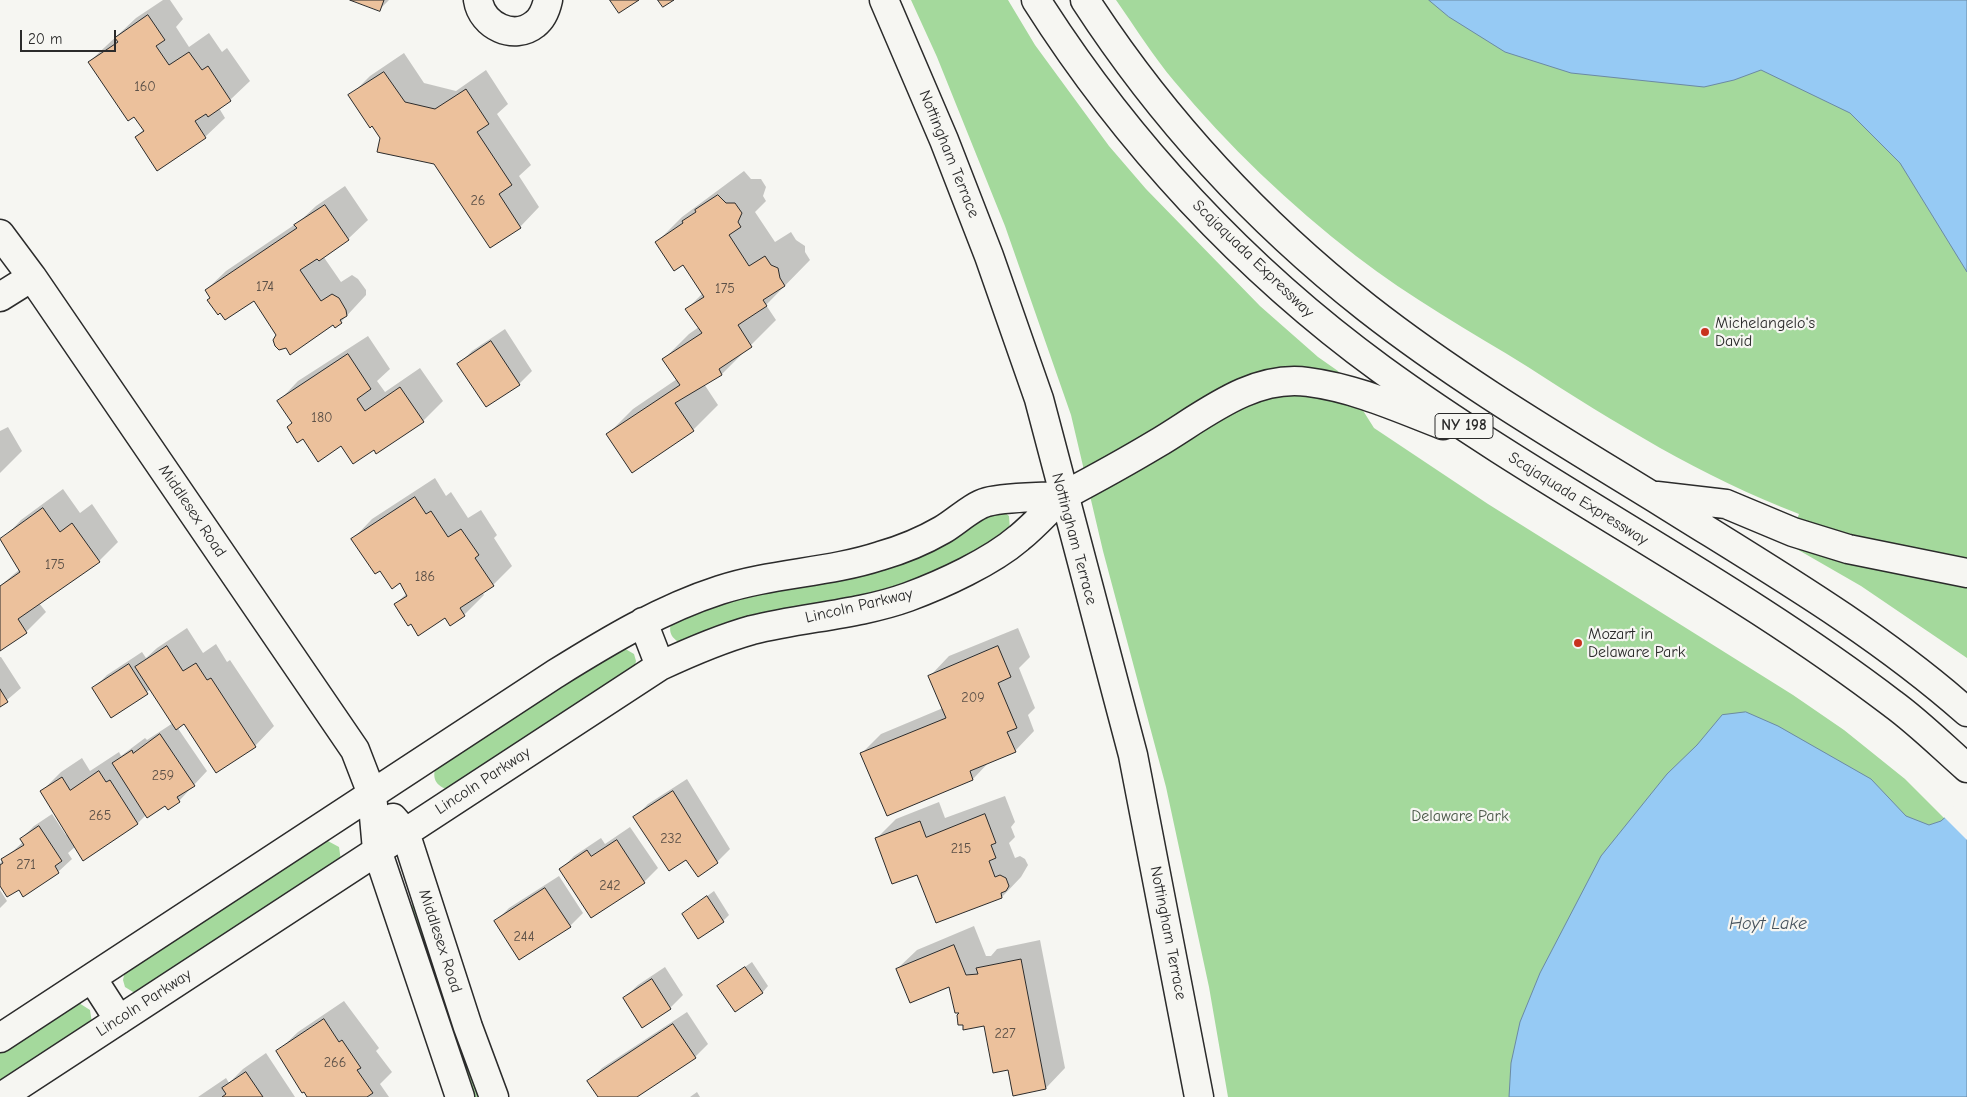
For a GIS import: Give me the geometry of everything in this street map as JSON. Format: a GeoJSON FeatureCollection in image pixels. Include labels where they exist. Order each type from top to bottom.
{"type":"FeatureCollection","features":[{"type":"Feature","properties":{"kind":"main road"},"geometry":{"type":"LineString","coordinates":[[478,0],[486,19],[497,27],[510,31],[524,30],[536,24],[545,12],[548,0]]}},
{"type":"Feature","properties":{"kind":"main road","name":"Nottingham Terrace"},"geometry":{"type":"LineString","coordinates":[[884,0],[944,140],[989,256],[1039,399],[1132,755],[1199,1097]]}},
{"type":"Feature","properties":{"kind":"main road","name":"Scajaquada Expressway"},"geometry":{"type":"LineString","coordinates":[[1036,0],[1087,74],[1153,158],[1242,252],[1333,333],[1380,369],[1487,441],[1777,622],[1895,705],[1967,768]]}},
{"type":"Feature","properties":{"kind":"main road","name":"NY 198"},"geometry":{"type":"LineString","coordinates":[[1086,0],[1125,57],[1198,148],[1282,234],[1323,271],[1415,343],[1512,408],[1842,614],[1932,681],[1967,712]]}},
{"type":"Feature","properties":{"kind":"main road","name":"Middlesex Road"},"geometry":{"type":"LineString","coordinates":[[0,234],[32,277],[349,740],[372,794],[405,832],[468,1027],[494,1097]]}},
{"type":"Feature","properties":{"kind":"main road"},"geometry":{"type":"LineString","coordinates":[[0,296],[32,277]]}},
{"type":"Feature","properties":{"kind":"main road"},"geometry":{"type":"LineString","coordinates":[[0,1038],[555,674],[643,622],[678,605],[722,589],[767,579],[848,566],[882,556],[915,544],[942,530],[986,502],[1063,496],[1113,470],[1226,401],[1243,392],[1270,384],[1307,381],[1361,394],[1487,441]]}},
{"type":"Feature","properties":{"kind":"main road"},"geometry":{"type":"LineString","coordinates":[[1650,495],[1726,504],[1793,532],[1848,549],[1967,573]]}},
{"type":"Feature","properties":{"kind":"main road","name":"Lincoln Parkway"},"geometry":{"type":"LineString","coordinates":[[1,1097],[660,666],[706,645],[752,630],[872,607],[906,598],[936,586],[966,571],[1018,540],[1063,496]]}},
{"type":"Feature","properties":{"kind":"main road"},"geometry":{"type":"LineString","coordinates":[[643,622],[660,666]]}},
{"type":"Feature","properties":{"kind":"main road","name":"Middlesex Road"},"geometry":{"type":"LineString","coordinates":[[372,794],[377,850],[460,1097]]}},
{"type":"Feature","properties":{"kind":"main road"},"geometry":{"type":"LineString","coordinates":[[92,978],[119,1020]]}},
{"type":"Feature","properties":{"kind":"green space","name":"Delaware Park"},"geometry":{"type":"Polygon","coordinates":[[[911,0],[1008,0],[1035,45],[1109,146],[1146,189],[1260,306],[1318,357],[1338,371],[1374,428],[1488,504],[1793,695],[1844,730],[1905,779],[1967,841],[1967,1097],[1228,1097],[1209,987],[1166,787],[1103,551],[1071,415],[1005,226],[937,57],[911,0]]]}},
{"type":"Feature","properties":{"kind":"green space"},"geometry":{"type":"Polygon","coordinates":[[[1116,0],[1967,0],[1967,658],[1861,586],[1788,544],[1799,514],[1728,483],[1626,428],[1419,300],[1331,237],[1260,174],[1216,129],[1151,52],[1116,0]]]}},
{"type":"Feature","properties":{"kind":"green space"},"geometry":{"type":"Polygon","coordinates":[[[990,510],[1003,511],[1009,516],[1010,530],[933,578],[684,644],[676,640],[671,634],[670,627],[674,618],[990,510]]]}},
{"type":"Feature","properties":{"kind":"green space"},"geometry":{"type":"Polygon","coordinates":[[[622,647],[634,654],[636,661],[634,669],[449,790],[437,783],[434,773],[437,764],[622,647]]]}},
{"type":"Feature","properties":{"kind":"green space"},"geometry":{"type":"Polygon","coordinates":[[[326,840],[339,847],[341,861],[138,995],[125,987],[123,980],[125,971],[326,840]]]}},
{"type":"Feature","properties":{"kind":"green space"},"geometry":{"type":"Polygon","coordinates":[[[417,905],[485,1097],[470,1097],[409,908],[417,905]]]}},
{"type":"Feature","properties":{"kind":"green space"},"geometry":{"type":"Polygon","coordinates":[[[79,1003],[90,1010],[92,1023],[0,1087],[0,1051],[71,1004],[79,1003]]]}},
{"type":"Feature","properties":{"kind":"water"},"geometry":{"type":"Polygon","coordinates":[[[1429,0],[1967,0],[1967,272],[1900,163],[1850,113],[1761,70],[1734,80],[1704,87],[1571,73],[1505,52],[1449,17],[1429,0]]]}},
{"type":"Feature","properties":{"kind":"water","name":"Hoyt Lake"},"geometry":{"type":"Polygon","coordinates":[[[1746,712],[1778,726],[1871,779],[1906,816],[1929,825],[1941,821],[1967,798],[1967,1097],[1509,1097],[1511,1063],[1520,1022],[1540,973],[1601,856],[1667,774],[1697,745],[1722,715],[1746,712]]]}},
{"type":"Feature","properties":{"kind":"pier"},"geometry":{"type":"Polygon","coordinates":[[[1967,795],[1967,840],[1943,816],[1967,795]]]}},
{"type":"Feature","properties":{"kind":"building"},"geometry":{"type":"Polygon","coordinates":[[[350,0],[384,0],[380,11],[350,0]]]}},
{"type":"Feature","properties":{"kind":"building"},"geometry":{"type":"Polygon","coordinates":[[[610,0],[639,0],[619,13],[610,0]]]}},
{"type":"Feature","properties":{"kind":"building"},"geometry":{"type":"Polygon","coordinates":[[[658,0],[674,0],[663,7],[658,0]]]}},
{"type":"Feature","properties":{"kind":"building"},"geometry":{"type":"Polygon","coordinates":[[[148,15],[165,40],[156,46],[169,65],[189,52],[202,70],[208,66],[231,101],[208,117],[206,114],[195,121],[206,138],[157,171],[135,137],[144,131],[134,117],[128,121],[88,62],[118,42],[115,38],[148,15]]]}},
{"type":"Feature","properties":{"kind":"building"},"geometry":{"type":"Polygon","coordinates":[[[384,72],[405,102],[435,109],[466,89],[489,124],[477,132],[512,185],[499,194],[521,228],[490,248],[434,164],[377,152],[380,138],[372,126],[370,128],[348,95],[384,72]]]}},
{"type":"Feature","properties":{"kind":"building"},"geometry":{"type":"Polygon","coordinates":[[[718,195],[726,203],[735,203],[742,213],[738,222],[741,227],[729,235],[749,266],[765,256],[771,265],[778,268],[780,278],[785,286],[763,300],[767,306],[738,325],[752,347],[719,369],[722,375],[675,403],[694,431],[632,473],[606,434],[680,385],[662,359],[702,333],[685,309],[704,297],[683,265],[674,271],[655,242],[683,223],[682,221],[696,212],[695,210],[718,195]]]}},
{"type":"Feature","properties":{"kind":"building"},"geometry":{"type":"Polygon","coordinates":[[[325,205],[349,240],[319,261],[317,259],[300,270],[321,301],[332,294],[339,298],[346,310],[347,316],[340,320],[342,323],[335,328],[333,325],[290,355],[286,348],[279,350],[275,346],[273,340],[276,335],[254,301],[225,320],[220,313],[218,315],[207,300],[210,298],[205,290],[297,228],[294,225],[325,205]]]}},
{"type":"Feature","properties":{"kind":"building"},"geometry":{"type":"Polygon","coordinates":[[[491,341],[520,385],[486,407],[457,364],[491,341]]]}},
{"type":"Feature","properties":{"kind":"building"},"geometry":{"type":"Polygon","coordinates":[[[348,354],[371,389],[357,399],[365,411],[400,387],[424,422],[376,454],[374,450],[353,464],[341,446],[318,462],[303,439],[297,443],[287,427],[292,423],[277,401],[348,354]]]}},
{"type":"Feature","properties":{"kind":"building"},"geometry":{"type":"Polygon","coordinates":[[[415,497],[426,514],[431,511],[448,537],[461,529],[479,555],[475,558],[494,586],[460,608],[465,616],[450,626],[445,618],[418,636],[411,624],[408,626],[394,604],[407,596],[400,583],[392,589],[380,571],[375,574],[351,539],[415,497]]]}},
{"type":"Feature","properties":{"kind":"building"},"geometry":{"type":"Polygon","coordinates":[[[43,508],[60,532],[72,523],[100,562],[18,619],[27,633],[0,651],[0,586],[20,572],[0,539],[43,508]]]}},
{"type":"Feature","properties":{"kind":"building"},"geometry":{"type":"Polygon","coordinates":[[[167,646],[183,671],[196,663],[207,680],[211,678],[256,747],[216,773],[184,724],[176,730],[135,667],[167,646]]]}},
{"type":"Feature","properties":{"kind":"building"},"geometry":{"type":"Polygon","coordinates":[[[998,646],[1011,677],[998,683],[1017,728],[1007,732],[1016,752],[970,771],[973,780],[887,816],[860,753],[946,718],[928,676],[998,646]]]}},
{"type":"Feature","properties":{"kind":"building"},"geometry":{"type":"Polygon","coordinates":[[[129,664],[148,694],[111,718],[92,688],[129,664]]]}},
{"type":"Feature","properties":{"kind":"building"},"geometry":{"type":"Polygon","coordinates":[[[0,689],[8,702],[0,707],[0,689]]]}},
{"type":"Feature","properties":{"kind":"building"},"geometry":{"type":"Polygon","coordinates":[[[160,734],[195,786],[177,797],[180,802],[168,810],[165,806],[147,818],[112,763],[132,750],[133,753],[160,734]]]}},
{"type":"Feature","properties":{"kind":"building"},"geometry":{"type":"Polygon","coordinates":[[[99,771],[106,782],[110,780],[138,824],[83,861],[40,791],[62,777],[70,790],[99,771]]]}},
{"type":"Feature","properties":{"kind":"building"},"geometry":{"type":"Polygon","coordinates":[[[673,791],[718,863],[698,877],[686,860],[669,871],[633,817],[673,791]]]}},
{"type":"Feature","properties":{"kind":"building"},"geometry":{"type":"Polygon","coordinates":[[[985,814],[996,843],[991,845],[996,858],[989,861],[995,877],[1000,875],[1006,878],[1009,886],[1006,891],[1001,893],[1002,898],[936,923],[917,875],[892,884],[875,838],[920,821],[926,837],[985,814]]]}},
{"type":"Feature","properties":{"kind":"building"},"geometry":{"type":"Polygon","coordinates":[[[39,826],[62,861],[55,866],[59,873],[23,897],[19,890],[7,897],[0,886],[0,865],[3,863],[1,859],[24,845],[20,839],[39,826]]]}},
{"type":"Feature","properties":{"kind":"building"},"geometry":{"type":"Polygon","coordinates":[[[617,840],[645,883],[591,918],[559,869],[587,850],[591,856],[617,840]]]}},
{"type":"Feature","properties":{"kind":"building"},"geometry":{"type":"Polygon","coordinates":[[[545,888],[571,927],[519,960],[494,921],[545,888]]]}},
{"type":"Feature","properties":{"kind":"building"},"geometry":{"type":"Polygon","coordinates":[[[707,896],[724,922],[698,939],[682,914],[707,896]]]}},
{"type":"Feature","properties":{"kind":"building"},"geometry":{"type":"Polygon","coordinates":[[[954,945],[966,975],[978,974],[976,968],[1021,959],[1046,1089],[1013,1096],[1008,1070],[993,1073],[984,1026],[963,1030],[963,1025],[958,1025],[957,1015],[959,1013],[955,1013],[949,987],[910,1003],[896,969],[954,945]]]}},
{"type":"Feature","properties":{"kind":"building"},"geometry":{"type":"Polygon","coordinates":[[[745,967],[763,993],[735,1012],[717,986],[745,967]]]}},
{"type":"Feature","properties":{"kind":"building"},"geometry":{"type":"Polygon","coordinates":[[[652,979],[671,1009],[642,1028],[623,998],[652,979]]]}},
{"type":"Feature","properties":{"kind":"building"},"geometry":{"type":"Polygon","coordinates":[[[324,1019],[339,1042],[342,1040],[361,1068],[357,1070],[373,1093],[367,1097],[307,1097],[304,1092],[302,1093],[276,1051],[324,1019]]]}},
{"type":"Feature","properties":{"kind":"building"},"geometry":{"type":"Polygon","coordinates":[[[673,1024],[696,1058],[637,1097],[598,1097],[587,1081],[673,1024]]]}},
{"type":"Feature","properties":{"kind":"building"},"geometry":{"type":"Polygon","coordinates":[[[246,1072],[263,1097],[222,1097],[226,1094],[222,1088],[246,1072]]]}},
{"type":"Feature","properties":{"kind":"place","name":"Michelangelo's David"},"geometry":{"type":"Point","coordinates":[1705,332]}},
{"type":"Feature","properties":{"kind":"place","name":"Mozart in Delaware Park"},"geometry":{"type":"Point","coordinates":[1578,643]}}]}
